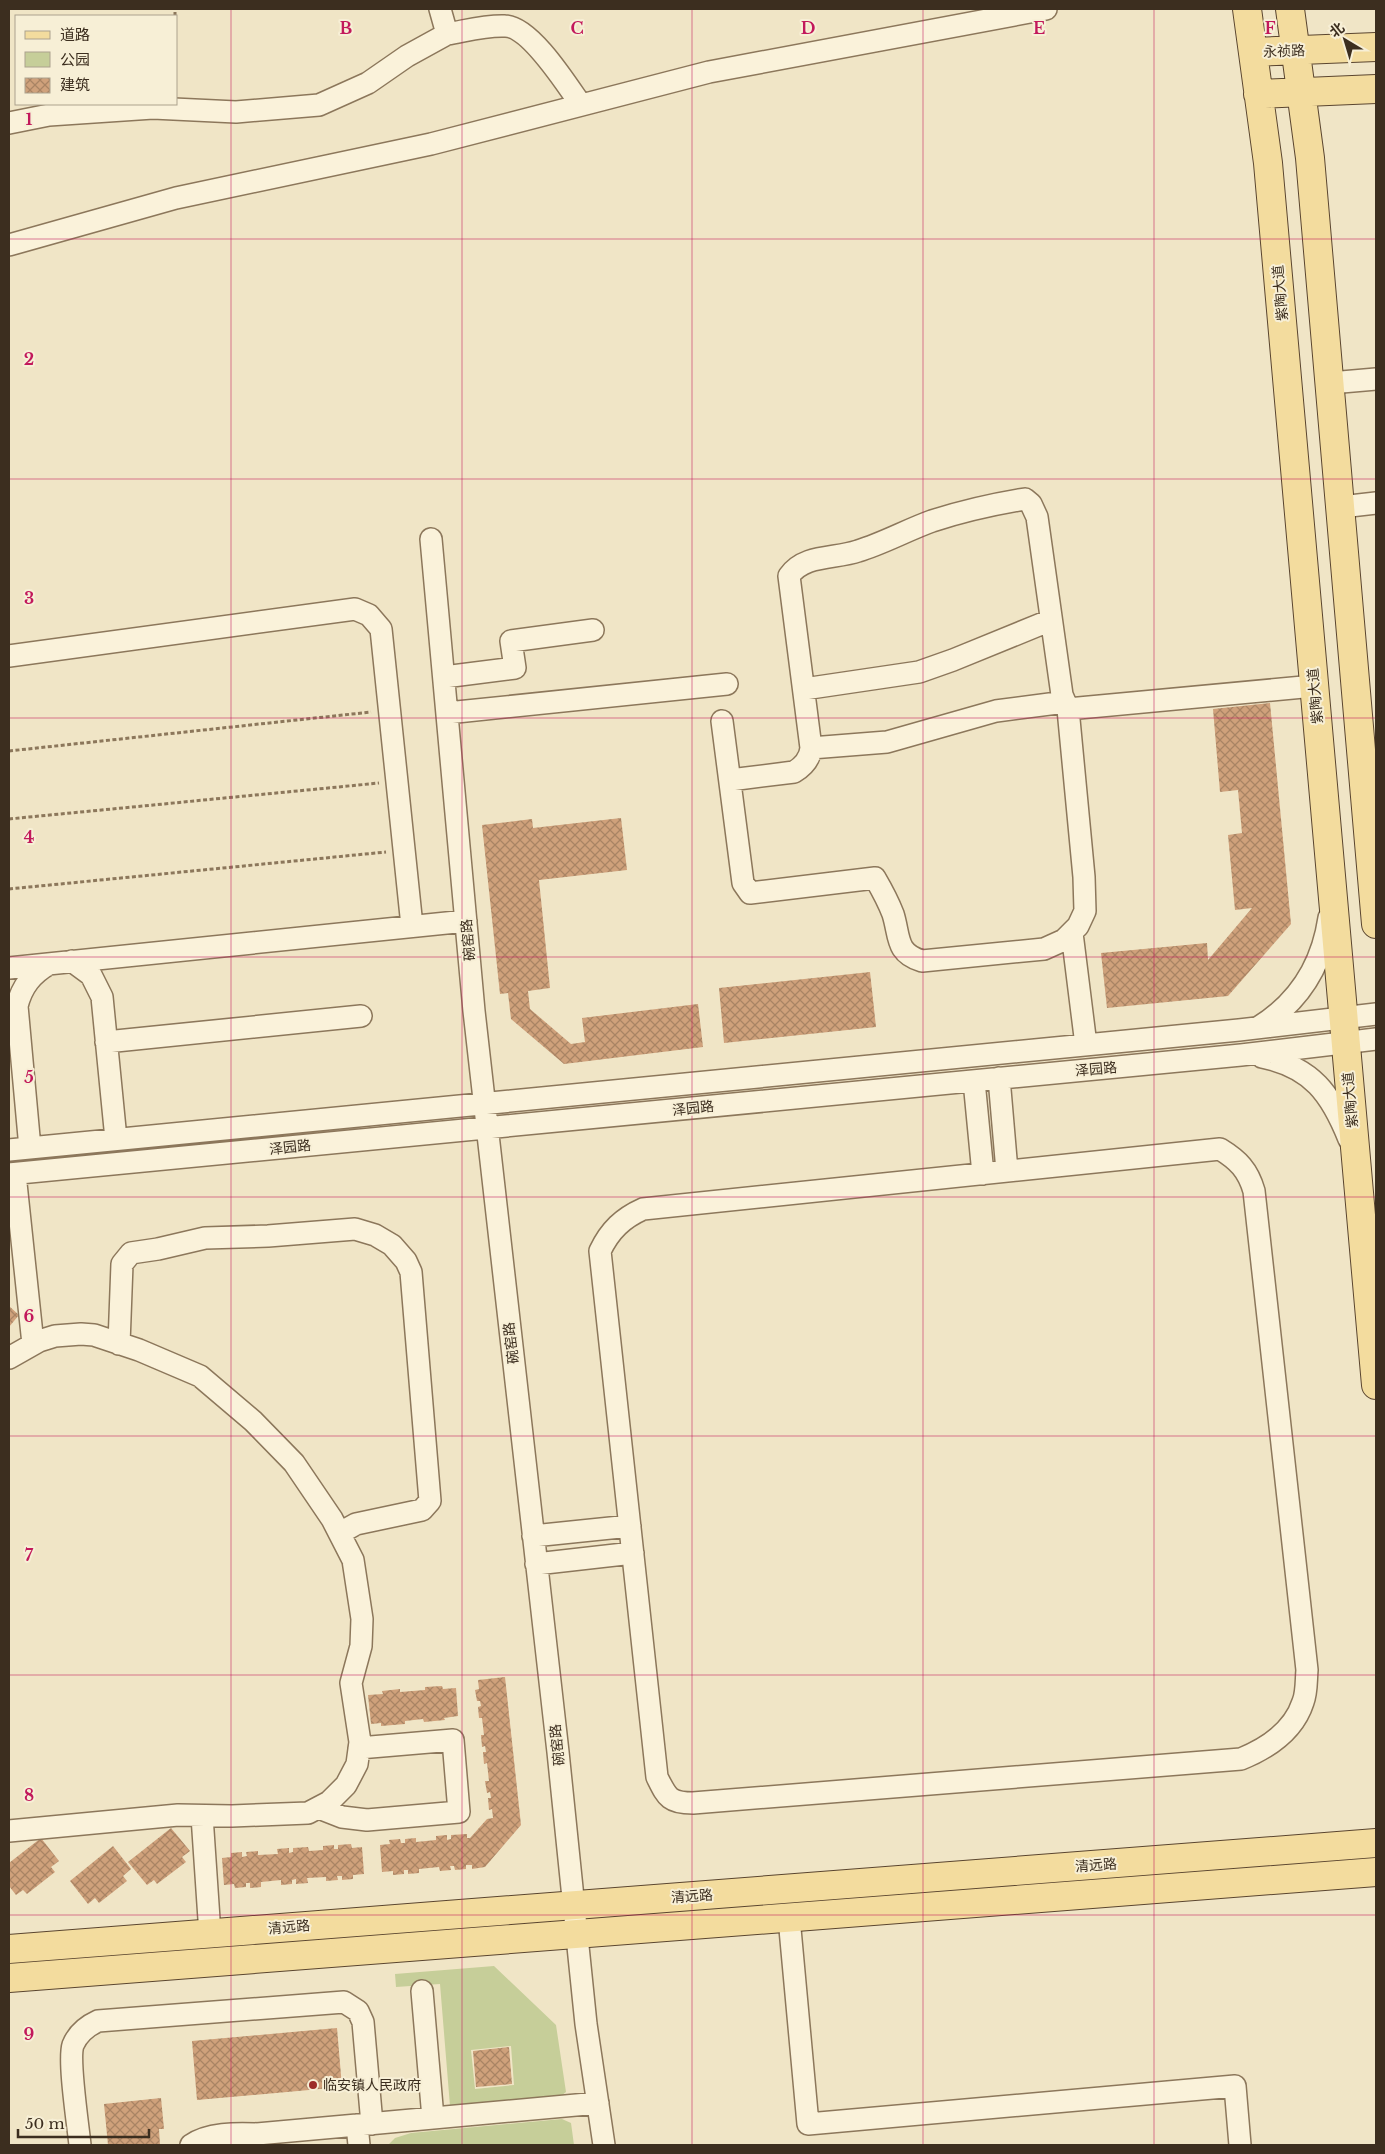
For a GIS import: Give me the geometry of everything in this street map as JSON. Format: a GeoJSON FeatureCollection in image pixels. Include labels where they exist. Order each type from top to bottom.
{"type":"FeatureCollection","features":[{"type":"Feature","properties":{"kind":"main road","name":"紫陶大道"},"geometry":{"type":"LineString","coordinates":[[1247,9],[1268,163],[1376,1385]]}},
{"type":"Feature","properties":{"kind":"main road"},"geometry":{"type":"LineString","coordinates":[[1290,9],[1310,158],[1341,507],[1368,738],[1376,924]]}},
{"type":"Feature","properties":{"kind":"main road","name":"永祯路"},"geometry":{"type":"LineString","coordinates":[[1253,52],[1376,47]]}},
{"type":"Feature","properties":{"kind":"main road"},"geometry":{"type":"LineString","coordinates":[[1258,94],[1376,89]]}},
{"type":"Feature","properties":{"kind":"main road","name":"清远路"},"geometry":{"type":"LineString","coordinates":[[9,1949],[1376,1843]]}},
{"type":"Feature","properties":{"kind":"main road","name":"清远路"},"geometry":{"type":"LineString","coordinates":[[9,1978],[1376,1872]]}},
{"type":"Feature","properties":{"kind":"street"},"geometry":{"type":"LineString","coordinates":[[440,9],[447,34]]}},
{"type":"Feature","properties":{"kind":"street"},"geometry":{"type":"LineString","coordinates":[[9,245],[176,198],[431,144],[709,72],[1046,9]]}},
{"type":"Feature","properties":{"kind":"street"},"geometry":{"type":"LineString","coordinates":[[9,123],[49,114],[153,108],[236,112],[319,105],[368,84],[407,56],[447,34],[504,26],[518,29],[552,64],[581,105]]}},
{"type":"Feature","properties":{"kind":"street"},"geometry":{"type":"LineString","coordinates":[[1330,383],[1376,379]]}},
{"type":"Feature","properties":{"kind":"street"},"geometry":{"type":"LineString","coordinates":[[722,721],[742,883],[750,893],[875,878],[887,898],[902,948],[914,959],[922,961],[1044,949],[1059,943],[1072,933],[1085,911],[1084,877],[1066,706],[1062,695],[1037,517],[1031,504],[1025,499],[963,512],[902,532],[871,547],[832,558],[804,562],[795,567],[789,576],[811,748],[808,761],[794,772],[730,780]]}},
{"type":"Feature","properties":{"kind":"street"},"geometry":{"type":"LineString","coordinates":[[1341,507],[1376,503]]}},
{"type":"Feature","properties":{"kind":"street","name":"碗窑路"},"geometry":{"type":"LineString","coordinates":[[431,539],[484,1104],[586,2024],[604,2145]]}},
{"type":"Feature","properties":{"kind":"street"},"geometry":{"type":"LineString","coordinates":[[9,656],[356,608],[369,615],[380,629],[412,926]]}},
{"type":"Feature","properties":{"kind":"street"},"geometry":{"type":"LineString","coordinates":[[804,689],[919,672],[1051,620]]}},
{"type":"Feature","properties":{"kind":"street"},"geometry":{"type":"LineString","coordinates":[[444,676],[515,668],[511,641],[593,630]]}},
{"type":"Feature","properties":{"kind":"street"},"geometry":{"type":"LineString","coordinates":[[447,713],[727,684]]}},
{"type":"Feature","properties":{"kind":"street"},"geometry":{"type":"LineString","coordinates":[[811,748],[887,742],[996,711],[1314,686]]}},
{"type":"Feature","properties":{"kind":"street"},"geometry":{"type":"LineString","coordinates":[[1258,1028],[1271,1020],[1294,999],[1316,965],[1327,933],[1332,891]]}},
{"type":"Feature","properties":{"kind":"street"},"geometry":{"type":"LineString","coordinates":[[9,968],[466,921]]}},
{"type":"Feature","properties":{"kind":"street"},"geometry":{"type":"LineString","coordinates":[[1072,933],[1086,1045]]}},
{"type":"Feature","properties":{"kind":"street"},"geometry":{"type":"LineString","coordinates":[[72,961],[91,975],[102,997],[116,1139]]}},
{"type":"Feature","properties":{"kind":"street"},"geometry":{"type":"LineString","coordinates":[[30,1148],[15,1052],[17,1006],[20,994],[32,976],[49,963]]}},
{"type":"Feature","properties":{"kind":"street","name":"泽园路"},"geometry":{"type":"LineString","coordinates":[[12,1174],[1250,1054],[1344,1030],[1376,1014]]}},
{"type":"Feature","properties":{"kind":"street"},"geometry":{"type":"LineString","coordinates":[[106,1042],[361,1016]]}},
{"type":"Feature","properties":{"kind":"street","name":"泽园路"},"geometry":{"type":"LineString","coordinates":[[9,1150],[1258,1028],[1344,1030],[1376,1039]]}},
{"type":"Feature","properties":{"kind":"street"},"geometry":{"type":"LineString","coordinates":[[1250,1054],[1290,1064],[1314,1080],[1340,1114],[1354,1152]]}},
{"type":"Feature","properties":{"kind":"street"},"geometry":{"type":"LineString","coordinates":[[999,1078],[1008,1171]]}},
{"type":"Feature","properties":{"kind":"street"},"geometry":{"type":"LineString","coordinates":[[974,1081],[983,1174]]}},
{"type":"Feature","properties":{"kind":"street"},"geometry":{"type":"LineString","coordinates":[[1220,1149],[1235,1158],[1247,1172],[1254,1191],[1307,1670],[1304,1700],[1293,1722],[1285,1732],[1265,1748],[1241,1759],[677,1803],[664,1792],[657,1777],[600,1250],[612,1230],[626,1218],[643,1209],[1008,1171],[1220,1149]]}},
{"type":"Feature","properties":{"kind":"street"},"geometry":{"type":"LineString","coordinates":[[12,1174],[33,1344]]}},
{"type":"Feature","properties":{"kind":"street"},"geometry":{"type":"LineString","coordinates":[[119,1344],[122,1264],[131,1253],[158,1250],[205,1238],[268,1236],[355,1229],[375,1235],[392,1245],[406,1261],[411,1272],[430,1501],[422,1510],[356,1524],[340,1532]]}},
{"type":"Feature","properties":{"kind":"street"},"geometry":{"type":"LineString","coordinates":[[9,1358],[33,1344],[55,1336],[94,1335],[200,1376],[252,1420],[294,1463],[340,1532],[353,1560],[362,1619],[361,1646],[351,1683],[359,1730],[357,1764],[346,1785],[329,1802],[308,1813],[178,1815],[9,1831]]}},
{"type":"Feature","properties":{"kind":"street"},"geometry":{"type":"LineString","coordinates":[[533,1536],[630,1526]]}},
{"type":"Feature","properties":{"kind":"street"},"geometry":{"type":"LineString","coordinates":[[536,1564],[632,1553]]}},
{"type":"Feature","properties":{"kind":"street"},"geometry":{"type":"LineString","coordinates":[[319,1808],[342,1817],[366,1820],[459,1812],[453,1740],[359,1748]]}},
{"type":"Feature","properties":{"kind":"street"},"geometry":{"type":"LineString","coordinates":[[202,1816],[210,1934]]}},
{"type":"Feature","properties":{"kind":"street"},"geometry":{"type":"LineString","coordinates":[[789,1918],[808,2124],[1235,2086],[1240,2145]]}},
{"type":"Feature","properties":{"kind":"street"},"geometry":{"type":"LineString","coordinates":[[422,1990],[433,2118]]}},
{"type":"Feature","properties":{"kind":"street"},"geometry":{"type":"LineString","coordinates":[[80,2145],[71,2053],[78,2037],[90,2025],[98,2021],[344,2002],[358,2011],[363,2022],[362,2132]]}},
{"type":"Feature","properties":{"kind":"street"},"geometry":{"type":"LineString","coordinates":[[191,2145],[200,2139],[241,2134],[257,2140],[362,2132],[433,2118],[598,2103]]}},
{"type":"Feature","properties":{"kind":"path"},"geometry":{"type":"LineString","coordinates":[[9,751],[389,710]]}},
{"type":"Feature","properties":{"kind":"path"},"geometry":{"type":"LineString","coordinates":[[9,819],[397,781]]}},
{"type":"Feature","properties":{"kind":"path"},"geometry":{"type":"LineString","coordinates":[[9,889],[404,851]]}},
{"type":"Feature","properties":{"kind":"green space"},"geometry":{"type":"Polygon","coordinates":[[[494,1966],[556,2025],[566,2092],[561,2096],[450,2106],[440,1984],[396,1987],[395,1974],[494,1966]],[[511,2046],[471,2050],[475,2089],[514,2085],[511,2046]]]}},
{"type":"Feature","properties":{"kind":"green space"},"geometry":{"type":"Polygon","coordinates":[[[562,2119],[571,2123],[574,2145],[388,2145],[395,2138],[411,2133],[562,2119]]]}},
{"type":"Feature","properties":{"kind":"building"},"geometry":{"type":"Polygon","coordinates":[[[1270,703],[1291,924],[1228,996],[1107,1008],[1101,953],[1207,943],[1208,960],[1252,908],[1235,910],[1228,835],[1242,833],[1238,790],[1220,792],[1213,709],[1270,703]]]}},
{"type":"Feature","properties":{"kind":"building"},"geometry":{"type":"Polygon","coordinates":[[[621,818],[627,870],[539,880],[550,988],[528,991],[530,1009],[571,1044],[585,1042],[582,1018],[698,1004],[703,1047],[564,1064],[511,1019],[508,993],[500,994],[482,825],[532,819],[533,828],[621,818]]]}},
{"type":"Feature","properties":{"kind":"building"},"geometry":{"type":"Polygon","coordinates":[[[870,972],[876,1027],[724,1043],[719,988],[870,972]]]}},
{"type":"Feature","properties":{"kind":"building"},"geometry":{"type":"Polygon","coordinates":[[[9,1306],[19,1315],[9,1327],[9,1306]]]}},
{"type":"Feature","properties":{"kind":"building"},"geometry":{"type":"Polygon","coordinates":[[[505,1677],[521,1825],[485,1867],[472,1869],[472,1865],[466,1865],[466,1869],[455,1870],[454,1866],[450,1866],[451,1870],[440,1871],[439,1867],[419,1869],[419,1873],[408,1874],[408,1870],[404,1870],[404,1874],[393,1875],[393,1871],[382,1872],[380,1845],[390,1844],[389,1840],[400,1839],[401,1843],[405,1843],[405,1839],[416,1838],[416,1842],[436,1840],[436,1836],[447,1835],[447,1840],[451,1839],[451,1835],[467,1834],[467,1838],[470,1838],[487,1819],[493,1818],[492,1809],[489,1810],[488,1798],[491,1798],[490,1792],[487,1793],[485,1781],[489,1781],[487,1763],[484,1764],[483,1752],[486,1752],[485,1746],[482,1747],[481,1735],[484,1735],[482,1718],[479,1718],[478,1707],[481,1706],[480,1701],[477,1701],[475,1690],[479,1689],[478,1680],[505,1677]]]}},
{"type":"Feature","properties":{"kind":"building"},"geometry":{"type":"Polygon","coordinates":[[[442,1686],[443,1689],[456,1688],[458,1716],[444,1718],[445,1720],[424,1722],[423,1719],[405,1721],[405,1724],[381,1726],[381,1723],[371,1724],[368,1695],[383,1694],[382,1691],[400,1689],[400,1692],[425,1690],[425,1687],[442,1686]]]}},
{"type":"Feature","properties":{"kind":"building"},"geometry":{"type":"Polygon","coordinates":[[[171,1828],[190,1851],[182,1857],[186,1862],[157,1884],[154,1880],[147,1885],[128,1862],[171,1828]]]}},
{"type":"Feature","properties":{"kind":"building"},"geometry":{"type":"Polygon","coordinates":[[[41,1838],[59,1861],[51,1867],[55,1872],[27,1894],[23,1890],[16,1895],[9,1886],[9,1863],[41,1838]]]}},
{"type":"Feature","properties":{"kind":"building"},"geometry":{"type":"Polygon","coordinates":[[[351,1844],[352,1848],[362,1847],[364,1874],[353,1875],[353,1879],[342,1880],[342,1876],[337,1876],[338,1880],[326,1881],[326,1877],[307,1878],[308,1883],[296,1884],[296,1879],[292,1880],[292,1884],[281,1885],[281,1880],[261,1882],[261,1887],[250,1888],[250,1883],[246,1883],[246,1887],[235,1888],[234,1884],[224,1885],[222,1858],[231,1857],[231,1853],[242,1852],[242,1857],[247,1856],[246,1852],[258,1851],[258,1855],[278,1854],[277,1849],[289,1848],[289,1853],[293,1852],[293,1848],[308,1847],[309,1851],[323,1850],[323,1846],[334,1845],[334,1849],[338,1849],[338,1845],[351,1844]]]}},
{"type":"Feature","properties":{"kind":"building"},"geometry":{"type":"Polygon","coordinates":[[[113,1846],[131,1869],[123,1876],[127,1881],[99,1903],[95,1898],[88,1904],[70,1881],[113,1846]]]}},
{"type":"Feature","properties":{"kind":"building"},"geometry":{"type":"Polygon","coordinates":[[[337,2028],[342,2087],[197,2100],[192,2041],[337,2028]]]}},
{"type":"Feature","properties":{"kind":"building"},"geometry":{"type":"Polygon","coordinates":[[[509,2047],[512,2084],[476,2087],[473,2051],[509,2047]]]}},
{"type":"Feature","properties":{"kind":"building"},"geometry":{"type":"Polygon","coordinates":[[[161,2098],[164,2129],[159,2129],[160,2145],[108,2145],[104,2104],[161,2098]]]}},
{"type":"Feature","properties":{"kind":"place","name":"临安镇人民政府"},"geometry":{"type":"Point","coordinates":[313,2085]}}]}
